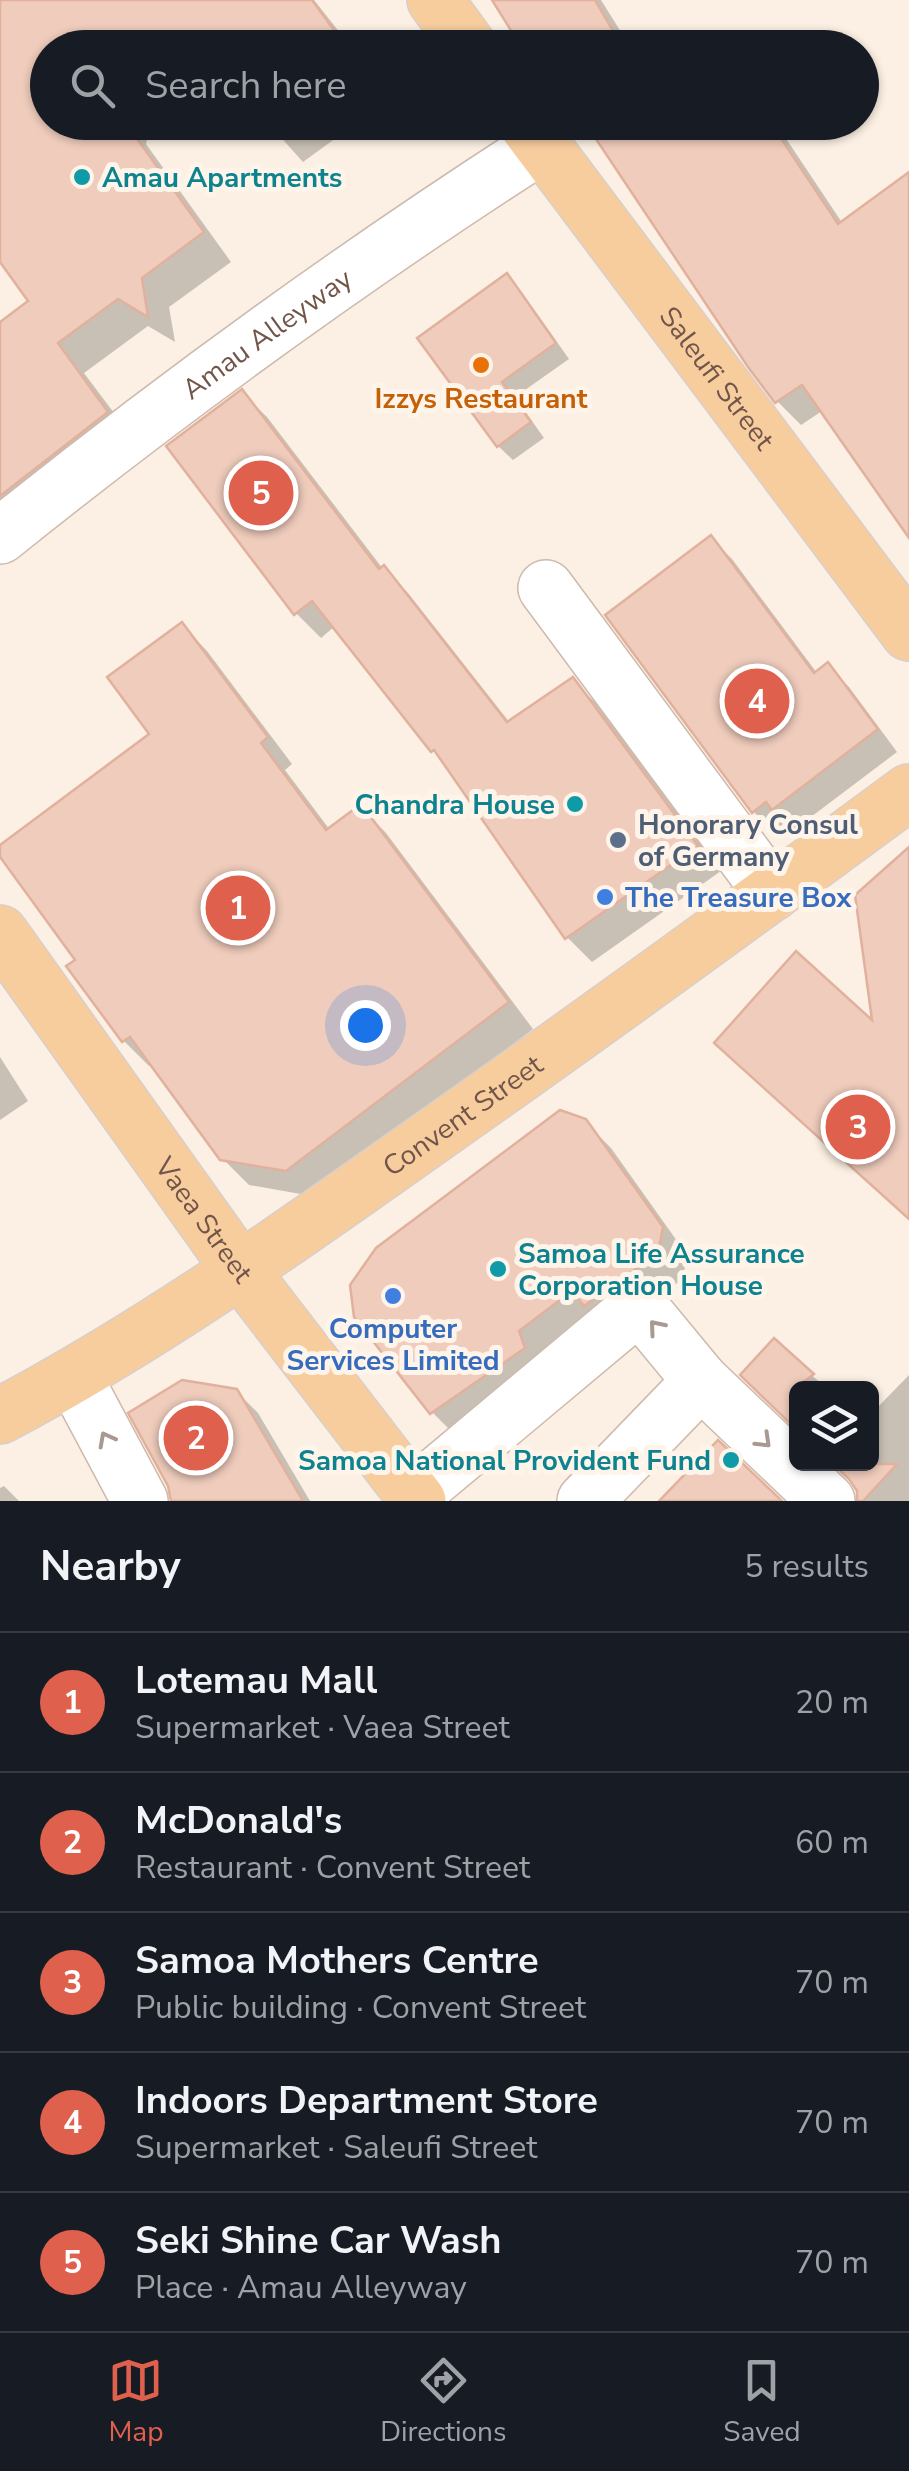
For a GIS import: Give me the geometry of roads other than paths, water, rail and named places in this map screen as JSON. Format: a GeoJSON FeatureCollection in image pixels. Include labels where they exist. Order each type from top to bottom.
{"type":"FeatureCollection","features":[{"type":"Feature","properties":{"kind":"main road"},"geometry":{"type":"LineString","coordinates":[[435,0],[457,30]]}},
{"type":"Feature","properties":{"kind":"main road","name":"Saleufi Street"},"geometry":{"type":"LineString","coordinates":[[538,140],[909,634]]}},
{"type":"Feature","properties":{"kind":"main road","name":"Convent Street"},"geometry":{"type":"LineString","coordinates":[[0,1416],[74,1377],[241,1271],[603,1017],[909,792]]}},
{"type":"Feature","properties":{"kind":"main road","name":"Vaea Street"},"geometry":{"type":"LineString","coordinates":[[0,933],[241,1271],[416,1498]]}},
{"type":"Feature","properties":{"kind":"street","name":"Amau Alleyway"},"geometry":{"type":"LineString","coordinates":[[0,536],[118,442],[459,198],[526,140]]}},
{"type":"Feature","properties":{"kind":"street"},"geometry":{"type":"LineString","coordinates":[[546,588],[772,893]]}},
{"type":"Feature","properties":{"kind":"street"},"geometry":{"type":"LineString","coordinates":[[416,1498],[639,1306],[701,1381],[827,1501]]}},
{"type":"Feature","properties":{"kind":"street"},"geometry":{"type":"LineString","coordinates":[[74,1377],[140,1501]]}},
{"type":"Feature","properties":{"kind":"street"},"geometry":{"type":"LineString","coordinates":[[585,1501],[701,1381]]}},
{"type":"Feature","properties":{"kind":"place","name":"Amau Apartments"},"geometry":{"type":"Point","coordinates":[82,177]}},
{"type":"Feature","properties":{"kind":"place","name":"Izzys Restaurant"},"geometry":{"type":"Point","coordinates":[481,365]}},
{"type":"Feature","properties":{"kind":"place","name":"Seki Shine Car Wash"},"geometry":{"type":"Point","coordinates":[261,493]}},
{"type":"Feature","properties":{"kind":"place","name":"Indoors Department Store"},"geometry":{"type":"Point","coordinates":[757,701]}},
{"type":"Feature","properties":{"kind":"place","name":"Chandra House"},"geometry":{"type":"Point","coordinates":[575,804]}},
{"type":"Feature","properties":{"kind":"place","name":"Honorary Consul of Germany"},"geometry":{"type":"Point","coordinates":[618,840]}},
{"type":"Feature","properties":{"kind":"place","name":"The Treasure Box"},"geometry":{"type":"Point","coordinates":[605,897]}},
{"type":"Feature","properties":{"kind":"place","name":"Lotemau Mall"},"geometry":{"type":"Point","coordinates":[238,908]}},
{"type":"Feature","properties":{"kind":"place","name":"Samoa Mothers Centre"},"geometry":{"type":"Point","coordinates":[858,1127]}},
{"type":"Feature","properties":{"kind":"place","name":"Samoa Life Assurance Corporation House"},"geometry":{"type":"Point","coordinates":[498,1269]}},
{"type":"Feature","properties":{"kind":"place","name":"Computer Services Limited"},"geometry":{"type":"Point","coordinates":[393,1296]}},
{"type":"Feature","properties":{"kind":"place","name":"McDonald's"},"geometry":{"type":"Point","coordinates":[196,1438]}},
{"type":"Feature","properties":{"kind":"place","name":"Samoa National Provident Fund"},"geometry":{"type":"Point","coordinates":[731,1460]}}]}
